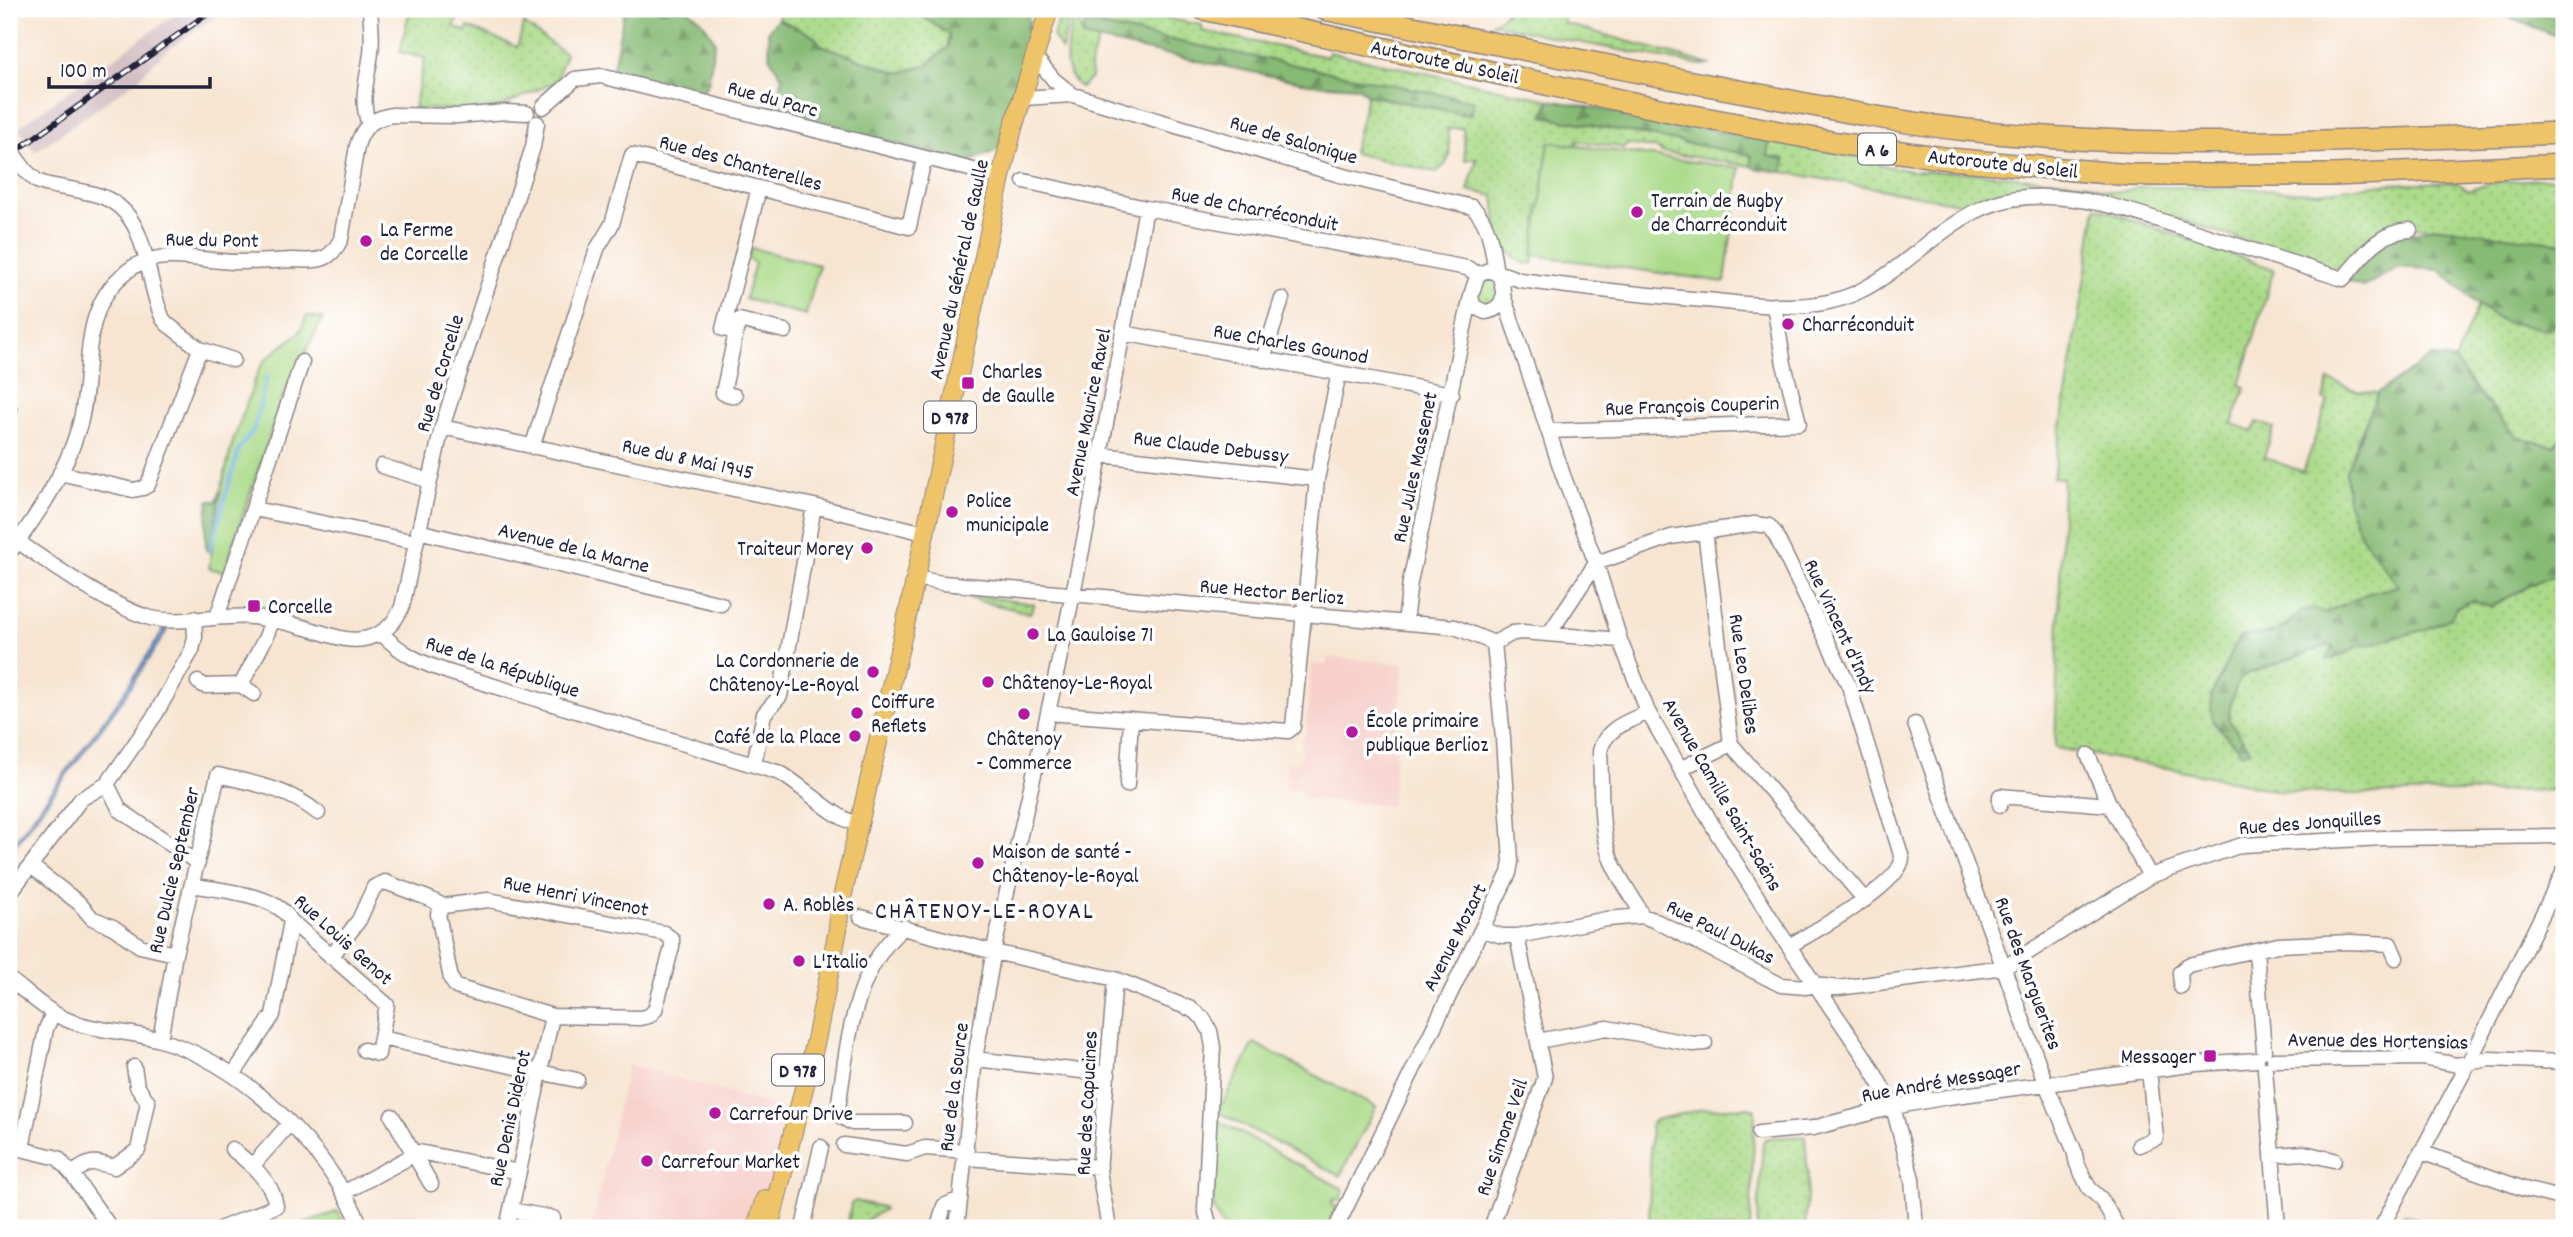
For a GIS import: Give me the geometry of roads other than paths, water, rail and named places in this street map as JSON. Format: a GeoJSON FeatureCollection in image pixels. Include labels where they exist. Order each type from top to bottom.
{"type":"FeatureCollection","features":[{"type":"Feature","properties":{"kind":"highway","name":"Autoroute du Soleil"},"geometry":{"type":"LineString","coordinates":[[1203,9],[1696,116],[1837,143],[1950,159],[2130,175],[2334,175],[2564,165]]}},
{"type":"Feature","properties":{"kind":"highway","name":"Autoroute du Soleil"},"geometry":{"type":"LineString","coordinates":[[1324,9],[1690,82],[1965,130],[2075,139],[2174,143],[2371,141],[2564,133]]}},
{"type":"Feature","properties":{"kind":"main road","name":"Avenue du Général de Gaulle"},"geometry":{"type":"LineString","coordinates":[[756,1228],[789,1110],[829,934],[839,911],[860,825],[1001,177],[1049,9]]}},
{"type":"Feature","properties":{"kind":"main road","name":"Avenue du Général de Gaulle"},"geometry":{"type":"LineString","coordinates":[[769,1228],[816,1040],[838,929],[839,911]]}},
{"type":"Feature","properties":{"kind":"street"},"geometry":{"type":"LineString","coordinates":[[370,9],[371,53],[363,98],[364,113],[369,124],[392,115],[457,116],[506,111],[532,118]]}},
{"type":"Feature","properties":{"kind":"street","name":"Rue de Salonique"},"geometry":{"type":"LineString","coordinates":[[1035,57],[1054,80],[1073,95]]}},
{"type":"Feature","properties":{"kind":"street","name":"Rue du Parc"},"geometry":{"type":"LineString","coordinates":[[532,118],[533,104],[543,107],[575,79],[601,76],[1001,177]]}},
{"type":"Feature","properties":{"kind":"street"},"geometry":{"type":"LineString","coordinates":[[1049,97],[1054,80]]}},
{"type":"Feature","properties":{"kind":"street","name":"Rue de Salonique"},"geometry":{"type":"LineString","coordinates":[[1022,99],[1073,95],[1340,175],[1472,207],[1487,225],[1494,280]]}},
{"type":"Feature","properties":{"kind":"street","name":"Rue de Corcelle"},"geometry":{"type":"LineString","coordinates":[[381,633],[395,621],[402,607],[442,427],[533,147],[532,118]]}},
{"type":"Feature","properties":{"kind":"street","name":"Rue du Pont"},"geometry":{"type":"LineString","coordinates":[[9,148],[37,181],[101,196],[116,204],[130,216],[146,261],[168,258],[239,262],[303,260],[324,258],[341,239],[360,133],[369,124]]}},
{"type":"Feature","properties":{"kind":"street","name":"Rue des Chanterelles"},"geometry":{"type":"LineString","coordinates":[[533,447],[597,249],[612,224],[632,155],[909,227],[924,159]]}},
{"type":"Feature","properties":{"kind":"street","name":"Rue de Charréconduit"},"geometry":{"type":"LineString","coordinates":[[1024,181],[1146,208],[1467,268],[1494,280]]}},
{"type":"Feature","properties":{"kind":"street"},"geometry":{"type":"LineString","coordinates":[[736,332],[723,329],[759,188]]}},
{"type":"Feature","properties":{"kind":"street"},"geometry":{"type":"LineString","coordinates":[[1513,321],[1480,308],[1494,280],[1520,280],[1641,295],[1774,305],[1810,304],[1840,299],[1860,292],[1956,222],[1983,207],[2025,197],[2059,197],[2107,204],[2343,279],[2379,239],[2397,231],[2410,230]]}},
{"type":"Feature","properties":{"kind":"street","name":"Avenue Maurice Ravel"},"geometry":{"type":"LineString","coordinates":[[994,952],[1048,713],[1101,455],[1146,208]]}},
{"type":"Feature","properties":{"kind":"street"},"geometry":{"type":"LineString","coordinates":[[233,360],[200,349],[167,324],[146,261],[136,265],[105,296],[94,319],[88,346],[82,415],[72,447],[50,494],[13,547],[146,617],[160,620],[220,616],[272,620],[346,640],[367,638],[381,633]]}},
{"type":"Feature","properties":{"kind":"street","name":"Rue Jules Massenet"},"geometry":{"type":"LineString","coordinates":[[1405,622],[1410,582],[1467,321],[1480,308],[1501,304],[1494,280]]}},
{"type":"Feature","properties":{"kind":"street","name":"Avenue Camille Saint-Saëns"},"geometry":{"type":"LineString","coordinates":[[1494,280],[1513,321],[1563,475],[1648,712],[1789,946],[1868,1062],[1893,1107],[1912,1179],[1916,1228]]}},
{"type":"Feature","properties":{"kind":"street"},"geometry":{"type":"LineString","coordinates":[[1263,360],[1282,299]]}},
{"type":"Feature","properties":{"kind":"street","name":"Rue François Couperin"},"geometry":{"type":"LineString","coordinates":[[1550,431],[1799,423],[1784,364],[1774,305]]}},
{"type":"Feature","properties":{"kind":"street"},"geometry":{"type":"LineString","coordinates":[[735,396],[723,393],[740,320],[785,331]]}},
{"type":"Feature","properties":{"kind":"street","name":"Rue Charles Gounod"},"geometry":{"type":"LineString","coordinates":[[1123,333],[1452,394]]}},
{"type":"Feature","properties":{"kind":"street"},"geometry":{"type":"LineString","coordinates":[[60,472],[133,490],[148,485],[200,349]]}},
{"type":"Feature","properties":{"kind":"street"},"geometry":{"type":"LineString","coordinates":[[220,616],[219,611],[302,362]]}},
{"type":"Feature","properties":{"kind":"street"},"geometry":{"type":"LineString","coordinates":[[1048,713],[1288,731],[1293,727],[1317,480],[1339,373]]}},
{"type":"Feature","properties":{"kind":"street","name":"Rue du 8 Mai 1945"},"geometry":{"type":"LineString","coordinates":[[442,427],[814,506],[925,533]]}},
{"type":"Feature","properties":{"kind":"street","name":"Rue Claude Debussy"},"geometry":{"type":"LineString","coordinates":[[1101,455],[1317,480]]}},
{"type":"Feature","properties":{"kind":"street"},"geometry":{"type":"LineString","coordinates":[[382,466],[430,481]]}},
{"type":"Feature","properties":{"kind":"street"},"geometry":{"type":"LineString","coordinates":[[754,764],[764,715],[780,695],[814,506]]}},
{"type":"Feature","properties":{"kind":"street","name":"Avenue de la Marne"},"geometry":{"type":"LineString","coordinates":[[254,509],[417,537],[721,604]]}},
{"type":"Feature","properties":{"kind":"street","name":"Rue Vincent d'Indy"},"geometry":{"type":"LineString","coordinates":[[1596,563],[1671,537],[1754,524],[1769,526],[1849,686],[1902,858],[1899,870],[1865,900],[1789,946]]}},
{"type":"Feature","properties":{"kind":"street","name":"Rue Leo Delibes"},"geometry":{"type":"LineString","coordinates":[[1705,531],[1731,744],[1865,900]]}},
{"type":"Feature","properties":{"kind":"street"},"geometry":{"type":"LineString","coordinates":[[1549,634],[1596,563]]}},
{"type":"Feature","properties":{"kind":"street","name":"Rue Hector Berlioz"},"geometry":{"type":"LineString","coordinates":[[915,578],[931,582],[1071,595],[1455,627],[1494,643]]}},
{"type":"Feature","properties":{"kind":"street"},"geometry":{"type":"LineString","coordinates":[[9,894],[81,799],[107,784],[155,715],[191,650],[195,637],[194,618]]}},
{"type":"Feature","properties":{"kind":"street"},"geometry":{"type":"LineString","coordinates":[[241,685],[272,620]]}},
{"type":"Feature","properties":{"kind":"street","name":"Rue de la République"},"geometry":{"type":"LineString","coordinates":[[381,633],[400,652],[437,669],[780,773],[796,782],[847,822],[860,825]]}},
{"type":"Feature","properties":{"kind":"street"},"geometry":{"type":"LineString","coordinates":[[1494,643],[1513,633],[1620,640]]}},
{"type":"Feature","properties":{"kind":"street","name":"Avenue Mozart"},"geometry":{"type":"LineString","coordinates":[[1336,1228],[1464,962],[1483,930],[1504,886],[1511,862],[1494,643]]}},
{"type":"Feature","properties":{"kind":"street"},"geometry":{"type":"LineString","coordinates":[[198,682],[205,686],[241,685],[254,694]]}},
{"type":"Feature","properties":{"kind":"street"},"geometry":{"type":"LineString","coordinates":[[1642,916],[1620,881],[1607,848],[1600,751],[1603,740],[1610,731],[1648,712]]}},
{"type":"Feature","properties":{"kind":"street"},"geometry":{"type":"LineString","coordinates":[[1127,785],[1131,719]]}},
{"type":"Feature","properties":{"kind":"street","name":"Rue des Marguerites"},"geometry":{"type":"LineString","coordinates":[[1916,724],[2077,1164],[2089,1188],[2101,1199],[2118,1228]]}},
{"type":"Feature","properties":{"kind":"street"},"geometry":{"type":"LineString","coordinates":[[1680,769],[1731,744]]}},
{"type":"Feature","properties":{"kind":"street"},"geometry":{"type":"LineString","coordinates":[[2088,755],[2110,805],[2150,876]]}},
{"type":"Feature","properties":{"kind":"street","name":"Rue Dulcie September"},"geometry":{"type":"LineString","coordinates":[[160,1040],[176,954],[218,775],[293,795],[318,813]]}},
{"type":"Feature","properties":{"kind":"street"},"geometry":{"type":"LineString","coordinates":[[107,784],[120,810],[198,863]]}},
{"type":"Feature","properties":{"kind":"street"},"geometry":{"type":"LineString","coordinates":[[2000,805],[2000,796],[2110,805]]}},
{"type":"Feature","properties":{"kind":"street","name":"Rue des Jonquilles"},"geometry":{"type":"LineString","coordinates":[[2005,967],[2150,876],[2242,845],[2371,838],[2564,836]]}},
{"type":"Feature","properties":{"kind":"street"},"geometry":{"type":"LineString","coordinates":[[31,866],[100,923],[113,927],[140,946],[176,954]]}},
{"type":"Feature","properties":{"kind":"street"},"geometry":{"type":"LineString","coordinates":[[2381,1228],[2564,871]]}},
{"type":"Feature","properties":{"kind":"street"},"geometry":{"type":"LineString","coordinates":[[331,957],[349,936],[374,887],[379,884],[392,883],[443,906]]}},
{"type":"Feature","properties":{"kind":"street","name":"Rue Louis Genot"},"geometry":{"type":"LineString","coordinates":[[192,885],[268,900],[288,915],[291,921],[387,1005],[381,1038]]}},
{"type":"Feature","properties":{"kind":"street","name":"Rue Henri Vincenot"},"geometry":{"type":"LineString","coordinates":[[488,900],[664,933],[671,939],[672,947],[655,1010],[649,1016],[640,1018],[552,1016],[456,987],[451,979],[438,914],[443,906],[488,900]]}},
{"type":"Feature","properties":{"kind":"street","name":"Rue Paul Dukas"},"geometry":{"type":"LineString","coordinates":[[1483,930],[1502,936],[1517,936],[1594,920],[1642,916],[1781,985],[1793,987],[1816,985],[1838,988],[2005,967]]}},
{"type":"Feature","properties":{"kind":"street"},"geometry":{"type":"LineString","coordinates":[[861,917],[962,937],[994,952],[1115,979],[1191,1009],[1203,1018],[1210,1031],[1213,1066],[1205,1209],[1210,1228]]}},
{"type":"Feature","properties":{"kind":"street"},"geometry":{"type":"LineString","coordinates":[[233,1075],[273,1015],[291,921]]}},
{"type":"Feature","properties":{"kind":"street"},"geometry":{"type":"LineString","coordinates":[[904,927],[884,945],[866,976],[850,1033],[838,1108],[840,1116],[852,1123],[905,1123]]}},
{"type":"Feature","properties":{"kind":"street","name":"Rue Simone Veil"},"geometry":{"type":"LineString","coordinates":[[1491,1228],[1545,1079],[1517,936]]}},
{"type":"Feature","properties":{"kind":"street"},"geometry":{"type":"LineString","coordinates":[[2181,987],[2180,972],[2188,965],[2278,945],[2350,942],[2390,944],[2396,958]]}},
{"type":"Feature","properties":{"kind":"street"},"geometry":{"type":"LineString","coordinates":[[2256,951],[2278,1228]]}},
{"type":"Feature","properties":{"kind":"street","name":"Rue de la Source"},"geometry":{"type":"LineString","coordinates":[[957,1228],[975,1059],[994,952]]}},
{"type":"Feature","properties":{"kind":"street"},"geometry":{"type":"LineString","coordinates":[[9,979],[53,1013],[72,1022],[160,1040],[233,1075],[290,1123],[345,1192],[362,1228]]}},
{"type":"Feature","properties":{"kind":"street","name":"Rue des Capucines"},"geometry":{"type":"LineString","coordinates":[[1110,1228],[1100,1167],[1115,979]]}},
{"type":"Feature","properties":{"kind":"street"},"geometry":{"type":"LineString","coordinates":[[1827,1002],[1838,988]]}},
{"type":"Feature","properties":{"kind":"street"},"geometry":{"type":"LineString","coordinates":[[53,1013],[46,1029],[15,1147],[58,1158],[107,1223],[107,1228]]}},
{"type":"Feature","properties":{"kind":"street","name":"Rue Denis Diderot"},"geometry":{"type":"LineString","coordinates":[[507,1228],[552,1016]]}},
{"type":"Feature","properties":{"kind":"street"},"geometry":{"type":"LineString","coordinates":[[1538,1041],[1607,1028],[1693,1044],[1705,1043]]}},
{"type":"Feature","properties":{"kind":"street"},"geometry":{"type":"LineString","coordinates":[[364,1051],[378,1054],[381,1038],[577,1080]]}},
{"type":"Feature","properties":{"kind":"street","name":"Avenue des Hortensias"},"geometry":{"type":"LineString","coordinates":[[2265,1060],[2423,1058],[2462,1069],[2490,1059],[2564,1062]]}},
{"type":"Feature","properties":{"kind":"street"},"geometry":{"type":"LineString","coordinates":[[975,1059],[1108,1073]]}},
{"type":"Feature","properties":{"kind":"street","name":"Rue André Messager"},"geometry":{"type":"LineString","coordinates":[[1759,1133],[1813,1128],[1893,1107],[2046,1084],[2149,1070],[2265,1060]]}},
{"type":"Feature","properties":{"kind":"street"},"geometry":{"type":"LineString","coordinates":[[72,1174],[85,1163],[93,1161],[114,1167],[138,1150],[148,1102],[137,1086],[134,1067]]}},
{"type":"Feature","properties":{"kind":"street"},"geometry":{"type":"LineString","coordinates":[[2139,1146],[2156,1138],[2149,1070]]}},
{"type":"Feature","properties":{"kind":"street"},"geometry":{"type":"LineString","coordinates":[[392,1116],[431,1184]]}},
{"type":"Feature","properties":{"kind":"street"},"geometry":{"type":"LineString","coordinates":[[253,1166],[290,1123]]}},
{"type":"Feature","properties":{"kind":"street"},"geometry":{"type":"LineString","coordinates":[[844,1145],[907,1154],[925,1148],[1100,1167]]}},
{"type":"Feature","properties":{"kind":"street"},"geometry":{"type":"LineString","coordinates":[[803,1228],[821,1147]]}},
{"type":"Feature","properties":{"kind":"street"},"geometry":{"type":"LineString","coordinates":[[222,1228],[276,1206],[275,1197],[253,1166],[232,1149]]}},
{"type":"Feature","properties":{"kind":"street"},"geometry":{"type":"LineString","coordinates":[[345,1192],[413,1153],[424,1151],[519,1172]]}},
{"type":"Feature","properties":{"kind":"street"},"geometry":{"type":"LineString","coordinates":[[2421,1152],[2524,1189],[2564,1199]]}},
{"type":"Feature","properties":{"kind":"street"},"geometry":{"type":"LineString","coordinates":[[2273,1155],[2304,1153],[2334,1160]]}},
{"type":"Feature","properties":{"kind":"street"},"geometry":{"type":"LineString","coordinates":[[938,1228],[944,1206],[960,1199]]}},
{"type":"Feature","properties":{"kind":"street"},"geometry":{"type":"LineString","coordinates":[[511,1210],[553,1218]]}},
{"type":"Feature","properties":{"kind":"water"},"geometry":{"type":"Polygon","coordinates":[[[164,629],[168,629],[123,699],[9,853],[9,849],[121,697],[164,629]]]}},
{"type":"Feature","properties":{"kind":"waterway"},"geometry":{"type":"LineString","coordinates":[[210,550],[239,449],[254,429],[267,377]]}},
{"type":"Feature","properties":{"kind":"railway"},"geometry":{"type":"LineString","coordinates":[[9,156],[214,9]]}},
{"type":"Feature","properties":{"kind":"place","name":"Terrain de Rugby de Charréconduit"},"geometry":{"type":"Point","coordinates":[1637,212]}},
{"type":"Feature","properties":{"kind":"place","name":"La Ferme de Corcelle"},"geometry":{"type":"Point","coordinates":[366,241]}},
{"type":"Feature","properties":{"kind":"place","name":"Charréconduit"},"geometry":{"type":"Point","coordinates":[1788,324]}},
{"type":"Feature","properties":{"kind":"place","name":"Charles de Gaulle"},"geometry":{"type":"Point","coordinates":[968,383]}},
{"type":"Feature","properties":{"kind":"place","name":"Police municipale"},"geometry":{"type":"Point","coordinates":[952,512]}},
{"type":"Feature","properties":{"kind":"place","name":"Traiteur Morey"},"geometry":{"type":"Point","coordinates":[867,548]}},
{"type":"Feature","properties":{"kind":"place","name":"Corcelle"},"geometry":{"type":"Point","coordinates":[254,606]}},
{"type":"Feature","properties":{"kind":"place","name":"La Gauloise 71"},"geometry":{"type":"Point","coordinates":[1033,634]}},
{"type":"Feature","properties":{"kind":"place","name":"La Cordonnerie de Châtenoy-Le-Royal"},"geometry":{"type":"Point","coordinates":[873,672]}},
{"type":"Feature","properties":{"kind":"place","name":"Châtenoy-Le-Royal"},"geometry":{"type":"Point","coordinates":[988,682]}},
{"type":"Feature","properties":{"kind":"place","name":"Coiffure Reflets"},"geometry":{"type":"Point","coordinates":[857,713]}},
{"type":"Feature","properties":{"kind":"place","name":"Châtenoy - Commerce"},"geometry":{"type":"Point","coordinates":[1024,714]}},
{"type":"Feature","properties":{"kind":"place","name":"École primaire publique Berlioz"},"geometry":{"type":"Point","coordinates":[1352,732]}},
{"type":"Feature","properties":{"kind":"place","name":"Café de la Place"},"geometry":{"type":"Point","coordinates":[855,736]}},
{"type":"Feature","properties":{"kind":"place","name":"Maison de santé - Châtenoy-le-Royal"},"geometry":{"type":"Point","coordinates":[978,863]}},
{"type":"Feature","properties":{"kind":"place","name":"A. Roblès"},"geometry":{"type":"Point","coordinates":[769,904]}},
{"type":"Feature","properties":{"kind":"place","name":"L'Italio"},"geometry":{"type":"Point","coordinates":[799,961]}},
{"type":"Feature","properties":{"kind":"place","name":"Messager"},"geometry":{"type":"Point","coordinates":[2210,1056]}},
{"type":"Feature","properties":{"kind":"place","name":"Carrefour Drive"},"geometry":{"type":"Point","coordinates":[715,1113]}},
{"type":"Feature","properties":{"kind":"place","name":"Carrefour Market"},"geometry":{"type":"Point","coordinates":[647,1161]}},
{"type":"Feature","properties":{"kind":"district","name":"CHÂTENOY-LE-ROYAL"},"geometry":{"type":"Point","coordinates":[985,910]}}]}
